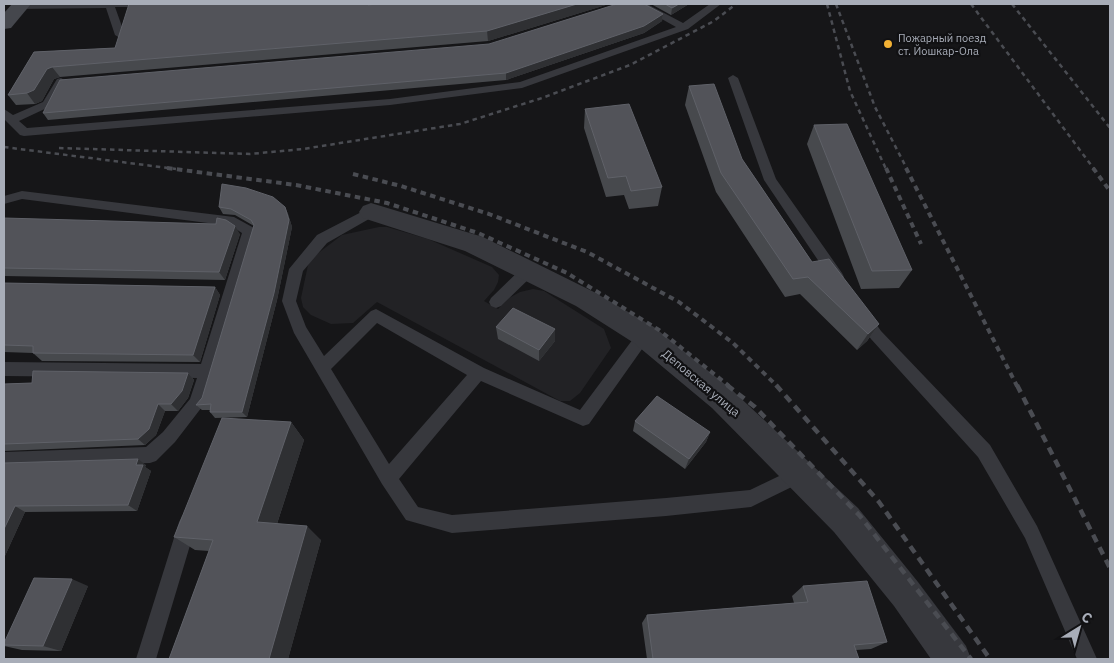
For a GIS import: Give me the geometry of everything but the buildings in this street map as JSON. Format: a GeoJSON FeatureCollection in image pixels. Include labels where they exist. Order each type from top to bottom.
{"type":"FeatureCollection","features":[{"type":"Feature","properties":{"kind":"street"},"geometry":{"type":"LineString","coordinates":[[4,24],[20,6]]}},
{"type":"Feature","properties":{"kind":"street","name":"Деповская улица"},"geometry":{"type":"LineString","coordinates":[[371,212],[474,244],[585,299],[644,335],[722,399],[852,526],[906,594],[952,659]]}},
{"type":"Feature","properties":{"kind":"lane"},"geometry":{"type":"LineString","coordinates":[[20,6],[110,6],[129,4]]}},
{"type":"Feature","properties":{"kind":"lane"},"geometry":{"type":"LineString","coordinates":[[640,4],[684,28]]}},
{"type":"Feature","properties":{"kind":"lane"},"geometry":{"type":"LineString","coordinates":[[7,116],[24,132],[390,102],[522,85],[684,28],[716,4]]}},
{"type":"Feature","properties":{"kind":"lane"},"geometry":{"type":"LineString","coordinates":[[110,6],[120,35]]}},
{"type":"Feature","properties":{"kind":"lane"},"geometry":{"type":"LineString","coordinates":[[733,78],[770,180],[843,286]]}},
{"type":"Feature","properties":{"kind":"lane"},"geometry":{"type":"LineString","coordinates":[[7,116],[47,104],[60,82],[70,81]]}},
{"type":"Feature","properties":{"kind":"lane"},"geometry":{"type":"LineString","coordinates":[[4,200],[22,196],[234,222],[249,231],[227,288],[196,403],[169,437],[150,455],[4,460]]}},
{"type":"Feature","properties":{"kind":"lane"},"geometry":{"type":"LineString","coordinates":[[371,212],[322,240],[296,269],[289,300],[299,329],[388,478],[412,514],[452,524],[750,498],[800,474]]}},
{"type":"Feature","properties":{"kind":"lane"},"geometry":{"type":"LineString","coordinates":[[496,302],[529,270]]}},
{"type":"Feature","properties":{"kind":"lane"},"geometry":{"type":"LineString","coordinates":[[854,302],[876,335],[984,451],[1031,532],[1088,659]]}},
{"type":"Feature","properties":{"kind":"lane"},"geometry":{"type":"LineString","coordinates":[[322,368],[376,315],[478,373],[583,419],[644,335]]}},
{"type":"Feature","properties":{"kind":"lane"},"geometry":{"type":"LineString","coordinates":[[4,369],[206,371]]}},
{"type":"Feature","properties":{"kind":"lane"},"geometry":{"type":"LineString","coordinates":[[388,478],[478,373]]}},
{"type":"Feature","properties":{"kind":"lane"},"geometry":{"type":"LineString","coordinates":[[146,659],[173,565],[194,502]]}},
{"type":"Feature","properties":{"kind":"shaded area"},"geometry":{"type":"Polygon","coordinates":[[[387,227],[428,239],[492,267],[499,275],[498,282],[494,290],[484,301],[498,309],[509,298],[520,292],[533,289],[544,291],[604,329],[611,348],[580,393],[570,401],[560,401],[377,302],[353,323],[331,324],[311,315],[303,307],[301,298],[308,265],[313,257],[342,235],[387,227]]]}},
{"type":"Feature","properties":{"kind":"railway"},"geometry":{"type":"LineString","coordinates":[[59,148],[250,154],[303,149],[460,124],[542,98],[630,65],[714,21],[736,4]]}},
{"type":"Feature","properties":{"kind":"railway"},"geometry":{"type":"LineString","coordinates":[[827,4],[850,91],[886,169]]}},
{"type":"Feature","properties":{"kind":"railway"},"geometry":{"type":"LineString","coordinates":[[836,4],[875,107],[907,169]]}},
{"type":"Feature","properties":{"kind":"railway"},"geometry":{"type":"LineString","coordinates":[[971,4],[1094,169]]}},
{"type":"Feature","properties":{"kind":"railway"},"geometry":{"type":"LineString","coordinates":[[1012,4],[1110,128]]}},
{"type":"Feature","properties":{"kind":"railway"},"geometry":{"type":"LineString","coordinates":[[4,147],[176,169]]}},
{"type":"Feature","properties":{"kind":"railway"},"geometry":{"type":"LineString","coordinates":[[167,168],[296,185],[387,203],[478,233],[567,273],[659,330],[729,386]]}},
{"type":"Feature","properties":{"kind":"railway"},"geometry":{"type":"LineString","coordinates":[[886,168],[921,244]]}},
{"type":"Feature","properties":{"kind":"railway"},"geometry":{"type":"LineString","coordinates":[[906,168],[1017,386]]}},
{"type":"Feature","properties":{"kind":"railway"},"geometry":{"type":"LineString","coordinates":[[1093,168],[1110,191]]}},
{"type":"Feature","properties":{"kind":"railway"},"geometry":{"type":"LineString","coordinates":[[353,174],[401,186],[489,214],[587,252],[679,302],[733,343],[776,385]]}},
{"type":"Feature","properties":{"kind":"railway"},"geometry":{"type":"LineString","coordinates":[[727,385],[755,407],[860,516],[971,659]]}},
{"type":"Feature","properties":{"kind":"railway"},"geometry":{"type":"LineString","coordinates":[[776,385],[879,502],[990,659]]}},
{"type":"Feature","properties":{"kind":"railway"},"geometry":{"type":"LineString","coordinates":[[1017,385],[1110,568]]}},
{"type":"Feature","properties":{"kind":"place","name":"Пожарный поезд ст. Йошкар-Ола"},"geometry":{"type":"Point","coordinates":[888,44]}}]}
